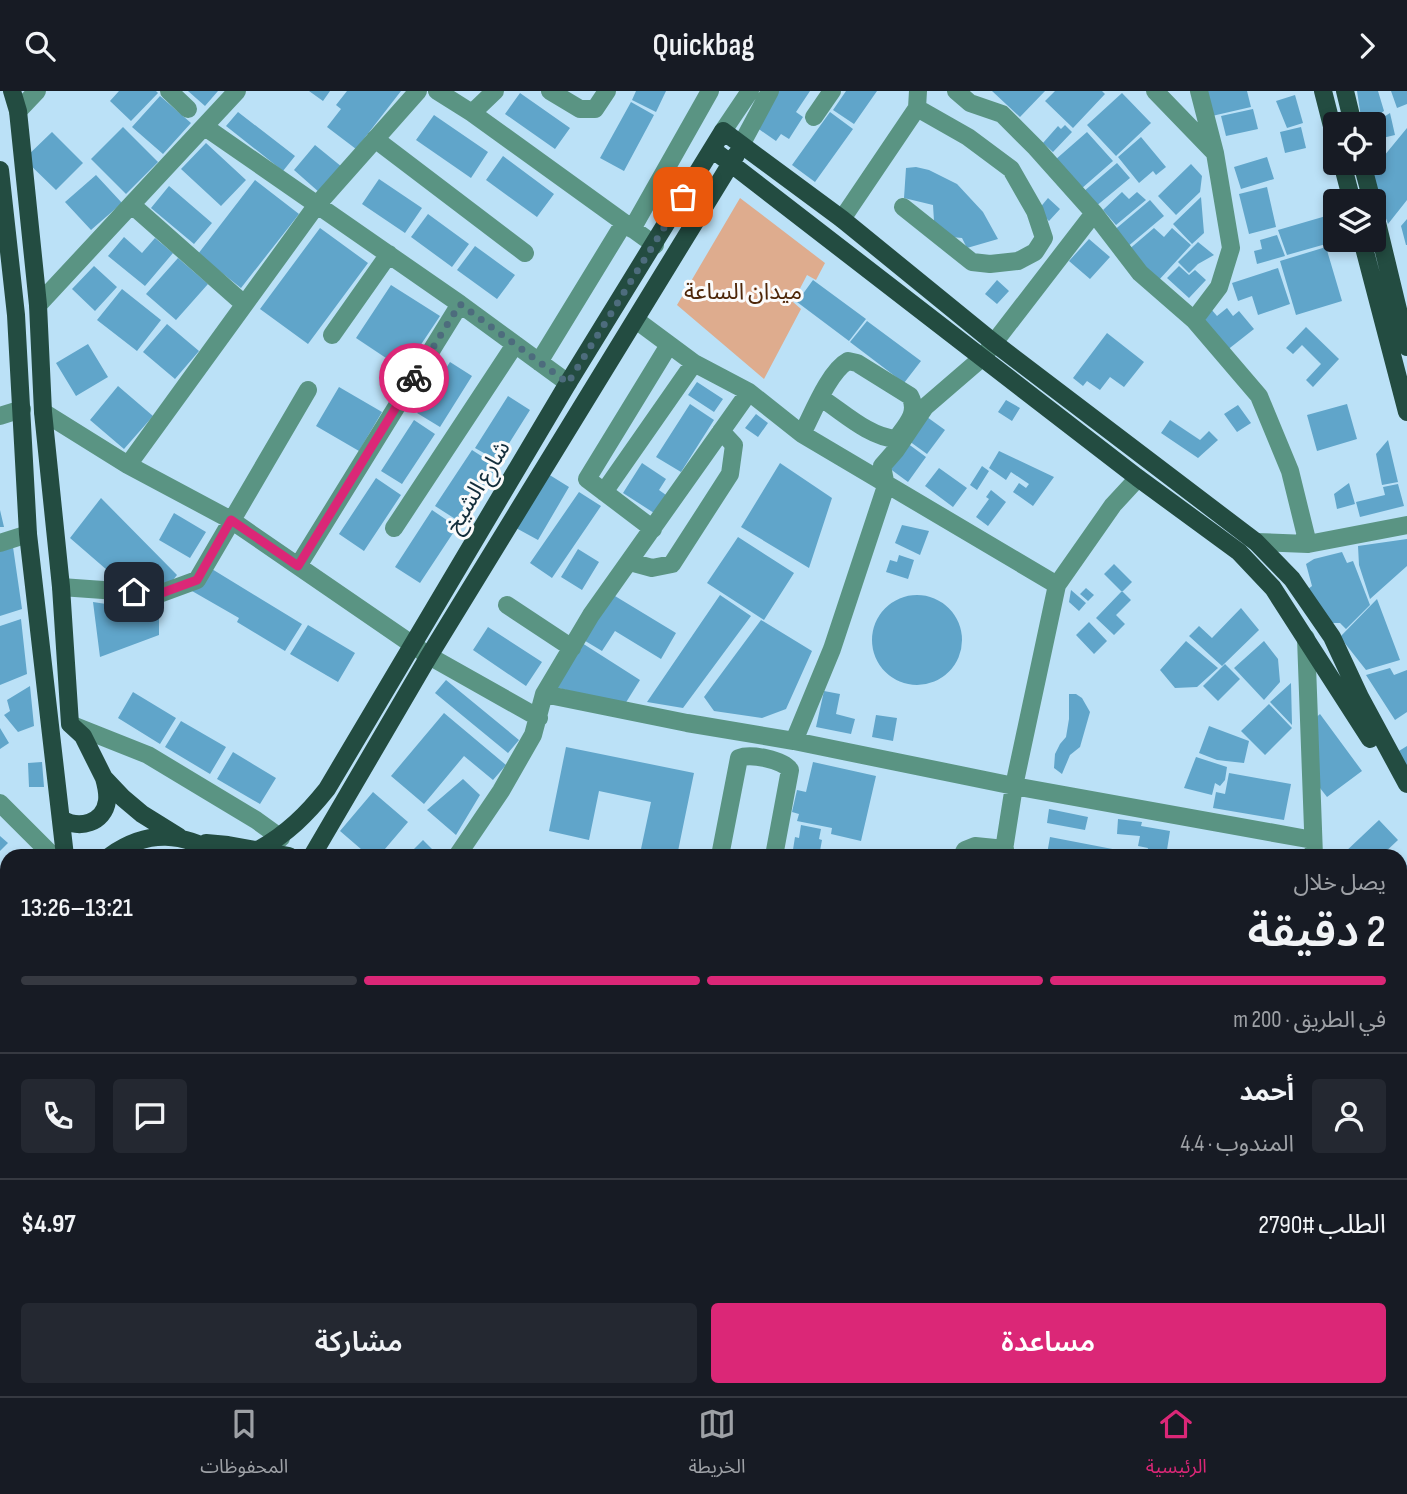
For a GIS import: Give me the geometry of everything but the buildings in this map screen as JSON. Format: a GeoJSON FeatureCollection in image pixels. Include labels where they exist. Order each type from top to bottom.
{"type":"FeatureCollection","features":[{"type":"Feature","properties":{"kind":"main road"},"geometry":{"type":"LineString","coordinates":[[12,91],[18,111],[38,305],[43,412],[61,587],[70,724],[83,736],[104,778],[107,799],[98,818],[88,824],[77,825],[62,819]]}},
{"type":"Feature","properties":{"kind":"main road"},"geometry":{"type":"LineString","coordinates":[[1323,91],[1328,112]]}},
{"type":"Feature","properties":{"kind":"main road"},"geometry":{"type":"LineString","coordinates":[[1345,91],[1350,112]]}},
{"type":"Feature","properties":{"kind":"main road"},"geometry":{"type":"LineString","coordinates":[[723,131],[842,219],[993,342],[1256,542],[1292,579],[1332,637],[1360,697],[1407,784]]}},
{"type":"Feature","properties":{"kind":"main road","name":"شارع الشيخ"},"geometry":{"type":"LineString","coordinates":[[260,849],[281,838],[309,812],[327,789],[568,383],[723,131]]}},
{"type":"Feature","properties":{"kind":"main road","name":"شارع الشيخ"},"geometry":{"type":"LineString","coordinates":[[317,849],[429,656],[741,145]]}},
{"type":"Feature","properties":{"kind":"main road"},"geometry":{"type":"LineString","coordinates":[[712,149],[1138,478],[1240,552],[1273,588],[1407,796]]}},
{"type":"Feature","properties":{"kind":"main road"},"geometry":{"type":"LineString","coordinates":[[0,170],[4,259],[16,315],[28,534],[64,849]]}},
{"type":"Feature","properties":{"kind":"main road"},"geometry":{"type":"LineString","coordinates":[[1365,252],[1407,412]]}},
{"type":"Feature","properties":{"kind":"main road"},"geometry":{"type":"LineString","coordinates":[[1384,252],[1407,347]]}},
{"type":"Feature","properties":{"kind":"main road"},"geometry":{"type":"LineString","coordinates":[[104,778],[142,814],[179,837],[200,843],[250,849]]}},
{"type":"Feature","properties":{"kind":"main road"},"geometry":{"type":"LineString","coordinates":[[120,849],[151,837],[179,837]]}},
{"type":"Feature","properties":{"kind":"main road"},"geometry":{"type":"LineString","coordinates":[[200,843],[210,849]]}},
{"type":"Feature","properties":{"kind":"street"},"geometry":{"type":"LineString","coordinates":[[18,111],[37,91]]}},
{"type":"Feature","properties":{"kind":"street"},"geometry":{"type":"LineString","coordinates":[[169,91],[188,109]]}},
{"type":"Feature","properties":{"kind":"street"},"geometry":{"type":"LineString","coordinates":[[38,305],[237,91]]}},
{"type":"Feature","properties":{"kind":"street"},"geometry":{"type":"LineString","coordinates":[[128,465],[316,206],[418,91]]}},
{"type":"Feature","properties":{"kind":"street"},"geometry":{"type":"LineString","coordinates":[[437,91],[472,113],[654,245]]}},
{"type":"Feature","properties":{"kind":"street"},"geometry":{"type":"LineString","coordinates":[[472,113],[495,91]]}},
{"type":"Feature","properties":{"kind":"street"},"geometry":{"type":"LineString","coordinates":[[550,91],[580,109],[595,109],[607,91]]}},
{"type":"Feature","properties":{"kind":"street"},"geometry":{"type":"LineString","coordinates":[[539,362],[628,226],[710,91]]}},
{"type":"Feature","properties":{"kind":"street"},"geometry":{"type":"LineString","coordinates":[[723,131],[750,91]]}},
{"type":"Feature","properties":{"kind":"street"},"geometry":{"type":"LineString","coordinates":[[741,145],[770,91]]}},
{"type":"Feature","properties":{"kind":"street"},"geometry":{"type":"LineString","coordinates":[[814,117],[832,91]]}},
{"type":"Feature","properties":{"kind":"street"},"geometry":{"type":"LineString","coordinates":[[956,91],[970,103],[1002,114],[1036,148],[1094,213],[1140,272],[1194,320],[1259,396],[1290,471],[1307,544]]}},
{"type":"Feature","properties":{"kind":"street"},"geometry":{"type":"LineString","coordinates":[[1155,91],[1215,153]]}},
{"type":"Feature","properties":{"kind":"street"},"geometry":{"type":"LineString","coordinates":[[1194,320],[1219,287],[1231,248],[1215,153],[1199,91]]}},
{"type":"Feature","properties":{"kind":"street"},"geometry":{"type":"LineString","coordinates":[[842,219],[918,100],[1011,169],[1035,211],[1044,238],[1035,252],[1018,261],[990,264],[972,262],[903,207]]}},
{"type":"Feature","properties":{"kind":"street"},"geometry":{"type":"LineString","coordinates":[[205,127],[460,304],[568,383]]}},
{"type":"Feature","properties":{"kind":"street"},"geometry":{"type":"LineString","coordinates":[[375,139],[525,253]]}},
{"type":"Feature","properties":{"kind":"street"},"geometry":{"type":"LineString","coordinates":[[1011,169],[1036,148]]}},
{"type":"Feature","properties":{"kind":"street"},"geometry":{"type":"LineString","coordinates":[[132,205],[244,304]]}},
{"type":"Feature","properties":{"kind":"street"},"geometry":{"type":"LineString","coordinates":[[794,741],[832,649],[886,486],[882,466],[925,407],[983,358],[1094,213]]}},
{"type":"Feature","properties":{"kind":"street"},"geometry":{"type":"LineString","coordinates":[[332,335],[389,254]]}},
{"type":"Feature","properties":{"kind":"street"},"geometry":{"type":"LineString","coordinates":[[298,566],[460,304]]}},
{"type":"Feature","properties":{"kind":"street"},"geometry":{"type":"LineString","coordinates":[[636,320],[694,363],[748,392],[802,435],[1057,585]]}},
{"type":"Feature","properties":{"kind":"street"},"geometry":{"type":"LineString","coordinates":[[653,529],[588,482],[588,475],[669,345]]}},
{"type":"Feature","properties":{"kind":"street"},"geometry":{"type":"LineString","coordinates":[[394,527],[514,346]]}},
{"type":"Feature","properties":{"kind":"street"},"geometry":{"type":"LineString","coordinates":[[802,435],[821,398],[841,365],[848,361],[856,363],[910,396],[915,405],[914,413],[896,439],[877,434],[821,398]]}},
{"type":"Feature","properties":{"kind":"street"},"geometry":{"type":"LineString","coordinates":[[604,492],[694,363]]}},
{"type":"Feature","properties":{"kind":"street"},"geometry":{"type":"LineString","coordinates":[[61,587],[159,594],[197,580],[308,390]]}},
{"type":"Feature","properties":{"kind":"street"},"geometry":{"type":"LineString","coordinates":[[462,849],[501,791],[533,735],[544,694],[591,615],[748,392]]}},
{"type":"Feature","properties":{"kind":"street"},"geometry":{"type":"LineString","coordinates":[[0,416],[22,409]]}},
{"type":"Feature","properties":{"kind":"street"},"geometry":{"type":"LineString","coordinates":[[43,412],[128,465],[231,520],[429,656],[539,718]]}},
{"type":"Feature","properties":{"kind":"street"},"geometry":{"type":"LineString","coordinates":[[630,562],[652,568],[672,564],[730,474],[734,445],[721,432]]}},
{"type":"Feature","properties":{"kind":"street"},"geometry":{"type":"LineString","coordinates":[[1004,849],[1014,786],[1057,585],[1113,505],[1138,478]]}},
{"type":"Feature","properties":{"kind":"street"},"geometry":{"type":"LineString","coordinates":[[1256,542],[1307,544],[1407,525]]}},
{"type":"Feature","properties":{"kind":"street"},"geometry":{"type":"LineString","coordinates":[[0,543],[28,534]]}},
{"type":"Feature","properties":{"kind":"street"},"geometry":{"type":"LineString","coordinates":[[507,605],[572,648]]}},
{"type":"Feature","properties":{"kind":"street"},"geometry":{"type":"LineString","coordinates":[[544,694],[794,741],[1313,848],[1306,638]]}},
{"type":"Feature","properties":{"kind":"street"},"geometry":{"type":"LineString","coordinates":[[70,724],[148,755],[281,838]]}},
{"type":"Feature","properties":{"kind":"street"},"geometry":{"type":"LineString","coordinates":[[721,849],[739,758],[746,755],[786,764],[790,770],[775,849]]}},
{"type":"Feature","properties":{"kind":"street"},"geometry":{"type":"LineString","coordinates":[[0,803],[46,849]]}},
{"type":"Feature","properties":{"kind":"street"},"geometry":{"type":"LineString","coordinates":[[968,849],[975,846],[990,849]]}},
{"type":"Feature","properties":{"kind":"green space","name":"ميدان الساعة"},"geometry":{"type":"Polygon","coordinates":[[[740,198],[825,263],[816,280],[807,275],[793,302],[801,309],[764,379],[677,305],[740,198]]]}},
{"type":"Feature","properties":{"kind":"way so far"},"geometry":{"type":"LineString","coordinates":[[414,378],[460,304],[568,383],[683,197]]}},
{"type":"Feature","properties":{"kind":"route"},"geometry":{"type":"LineString","coordinates":[[134,592],[159,594],[197,580],[231,520],[298,566],[414,378]]}}]}
